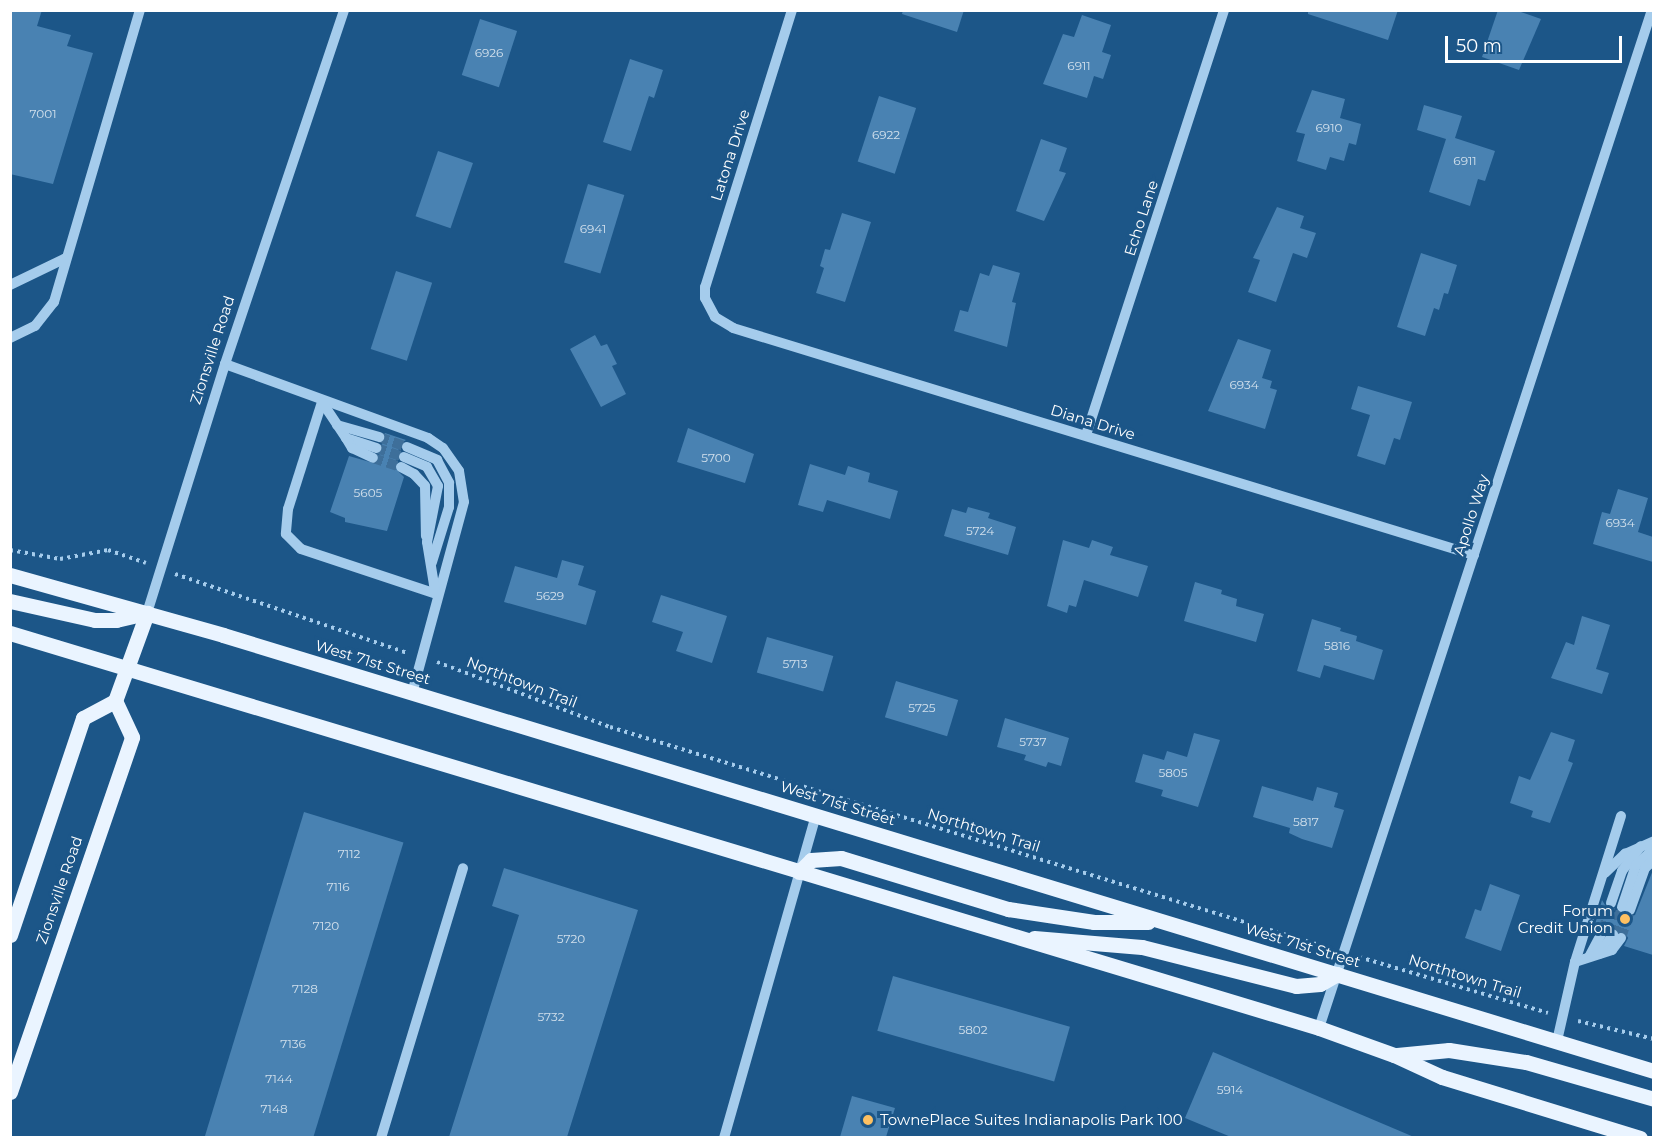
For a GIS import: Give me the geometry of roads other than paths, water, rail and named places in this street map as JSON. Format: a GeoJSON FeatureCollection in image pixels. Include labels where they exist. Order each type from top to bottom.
{"type":"FeatureCollection","features":[{"type":"Feature","properties":{"kind":"main road","name":"West 71st Street"},"geometry":{"type":"LineString","coordinates":[[10,575],[147,613],[1653,1071]]}},
{"type":"Feature","properties":{"kind":"main road"},"geometry":{"type":"LineString","coordinates":[[10,601],[95,620],[116,620],[147,613]]}},
{"type":"Feature","properties":{"kind":"main road","name":"Zionsville Road"},"geometry":{"type":"LineString","coordinates":[[10,935],[83,718],[115,701],[147,613]]}},
{"type":"Feature","properties":{"kind":"main road"},"geometry":{"type":"LineString","coordinates":[[10,633],[1011,938],[1318,1028],[1394,1055],[1442,1077],[1640,1137]]}},
{"type":"Feature","properties":{"kind":"main road","name":"Zionsville Road"},"geometry":{"type":"LineString","coordinates":[[10,1092],[132,737],[115,701]]}},
{"type":"Feature","properties":{"kind":"main road"},"geometry":{"type":"LineString","coordinates":[[799,872],[811,860],[841,858],[1008,909],[1094,922],[1166,922]]}},
{"type":"Feature","properties":{"kind":"main road"},"geometry":{"type":"LineString","coordinates":[[1011,938],[1142,946],[1296,986],[1320,984],[1337,974]]}},
{"type":"Feature","properties":{"kind":"main road"},"geometry":{"type":"LineString","coordinates":[[1394,1055],[1449,1050],[1526,1062],[1653,1099]]}},
{"type":"Feature","properties":{"kind":"street"},"geometry":{"type":"LineString","coordinates":[[10,338],[35,326],[54,302],[140,10]]}},
{"type":"Feature","properties":{"kind":"street","name":"Zionsville Road"},"geometry":{"type":"LineString","coordinates":[[147,613],[225,364],[344,10]]}},
{"type":"Feature","properties":{"kind":"street","name":"Latona Drive"},"geometry":{"type":"LineString","coordinates":[[710,309],[705,287],[792,10]]}},
{"type":"Feature","properties":{"kind":"street","name":"Echo Lane"},"geometry":{"type":"LineString","coordinates":[[1086,435],[1224,10]]}},
{"type":"Feature","properties":{"kind":"street","name":"Apollo Way"},"geometry":{"type":"LineString","coordinates":[[1318,1028],[1652,10]]}},
{"type":"Feature","properties":{"kind":"street"},"geometry":{"type":"LineString","coordinates":[[10,285],[66,258]]}},
{"type":"Feature","properties":{"kind":"street","name":"Diana Drive"},"geometry":{"type":"LineString","coordinates":[[710,309],[733,328],[1474,555]]}},
{"type":"Feature","properties":{"kind":"street"},"geometry":{"type":"LineString","coordinates":[[225,364],[322,402],[428,438],[453,460],[464,487],[464,502],[436,594],[428,637],[412,693]]}},
{"type":"Feature","properties":{"kind":"street"},"geometry":{"type":"LineString","coordinates":[[322,402],[337,425],[346,438],[352,448],[376,448],[337,425]]}},
{"type":"Feature","properties":{"kind":"street"},"geometry":{"type":"LineString","coordinates":[[322,402],[288,509],[286,534],[301,549],[436,594]]}},
{"type":"Feature","properties":{"kind":"street"},"geometry":{"type":"LineString","coordinates":[[431,565],[449,507],[449,483],[437,460],[404,457],[427,467],[438,486],[427,542],[436,594]]}},
{"type":"Feature","properties":{"kind":"street"},"geometry":{"type":"LineString","coordinates":[[724,1137],[816,815]]}},
{"type":"Feature","properties":{"kind":"street"},"geometry":{"type":"LineString","coordinates":[[1557,1041],[1575,962],[1622,816]]}},
{"type":"Feature","properties":{"kind":"street"},"geometry":{"type":"LineString","coordinates":[[1602,877],[1625,854],[1653,841]]}},
{"type":"Feature","properties":{"kind":"street"},"geometry":{"type":"LineString","coordinates":[[1621,906],[1622,870],[1641,846]]}},
{"type":"Feature","properties":{"kind":"street"},"geometry":{"type":"LineString","coordinates":[[1621,906],[1636,865],[1653,849]]}},
{"type":"Feature","properties":{"kind":"street"},"geometry":{"type":"LineString","coordinates":[[1621,906],[1645,868],[1653,860]]}},
{"type":"Feature","properties":{"kind":"street"},"geometry":{"type":"LineString","coordinates":[[381,1137],[463,868]]}},
{"type":"Feature","properties":{"kind":"street"},"geometry":{"type":"LineString","coordinates":[[1575,962],[1612,950],[1612,934],[1593,956]]}},
{"type":"Feature","properties":{"kind":"tunnel"},"geometry":{"type":"LineString","coordinates":[[379,437],[407,447]]}},
{"type":"Feature","properties":{"kind":"tunnel"},"geometry":{"type":"LineString","coordinates":[[376,448],[404,457]]}},
{"type":"Feature","properties":{"kind":"tunnel"},"geometry":{"type":"LineString","coordinates":[[373,458],[401,467]]}},
{"type":"Feature","properties":{"kind":"tunnel"},"geometry":{"type":"LineString","coordinates":[[1603,931],[1611,903]]}},
{"type":"Feature","properties":{"kind":"tunnel"},"geometry":{"type":"LineString","coordinates":[[1613,935],[1622,907]]}},
{"type":"Feature","properties":{"kind":"tunnel"},"geometry":{"type":"LineString","coordinates":[[1621,938],[1630,910]]}},
{"type":"Feature","properties":{"kind":"place","name":"Forum Credit Union"},"geometry":{"type":"Point","coordinates":[1625,919]}},
{"type":"Feature","properties":{"kind":"place","name":"TownePlace Suites Indianapolis Park 100"},"geometry":{"type":"Point","coordinates":[868,1120]}}]}
